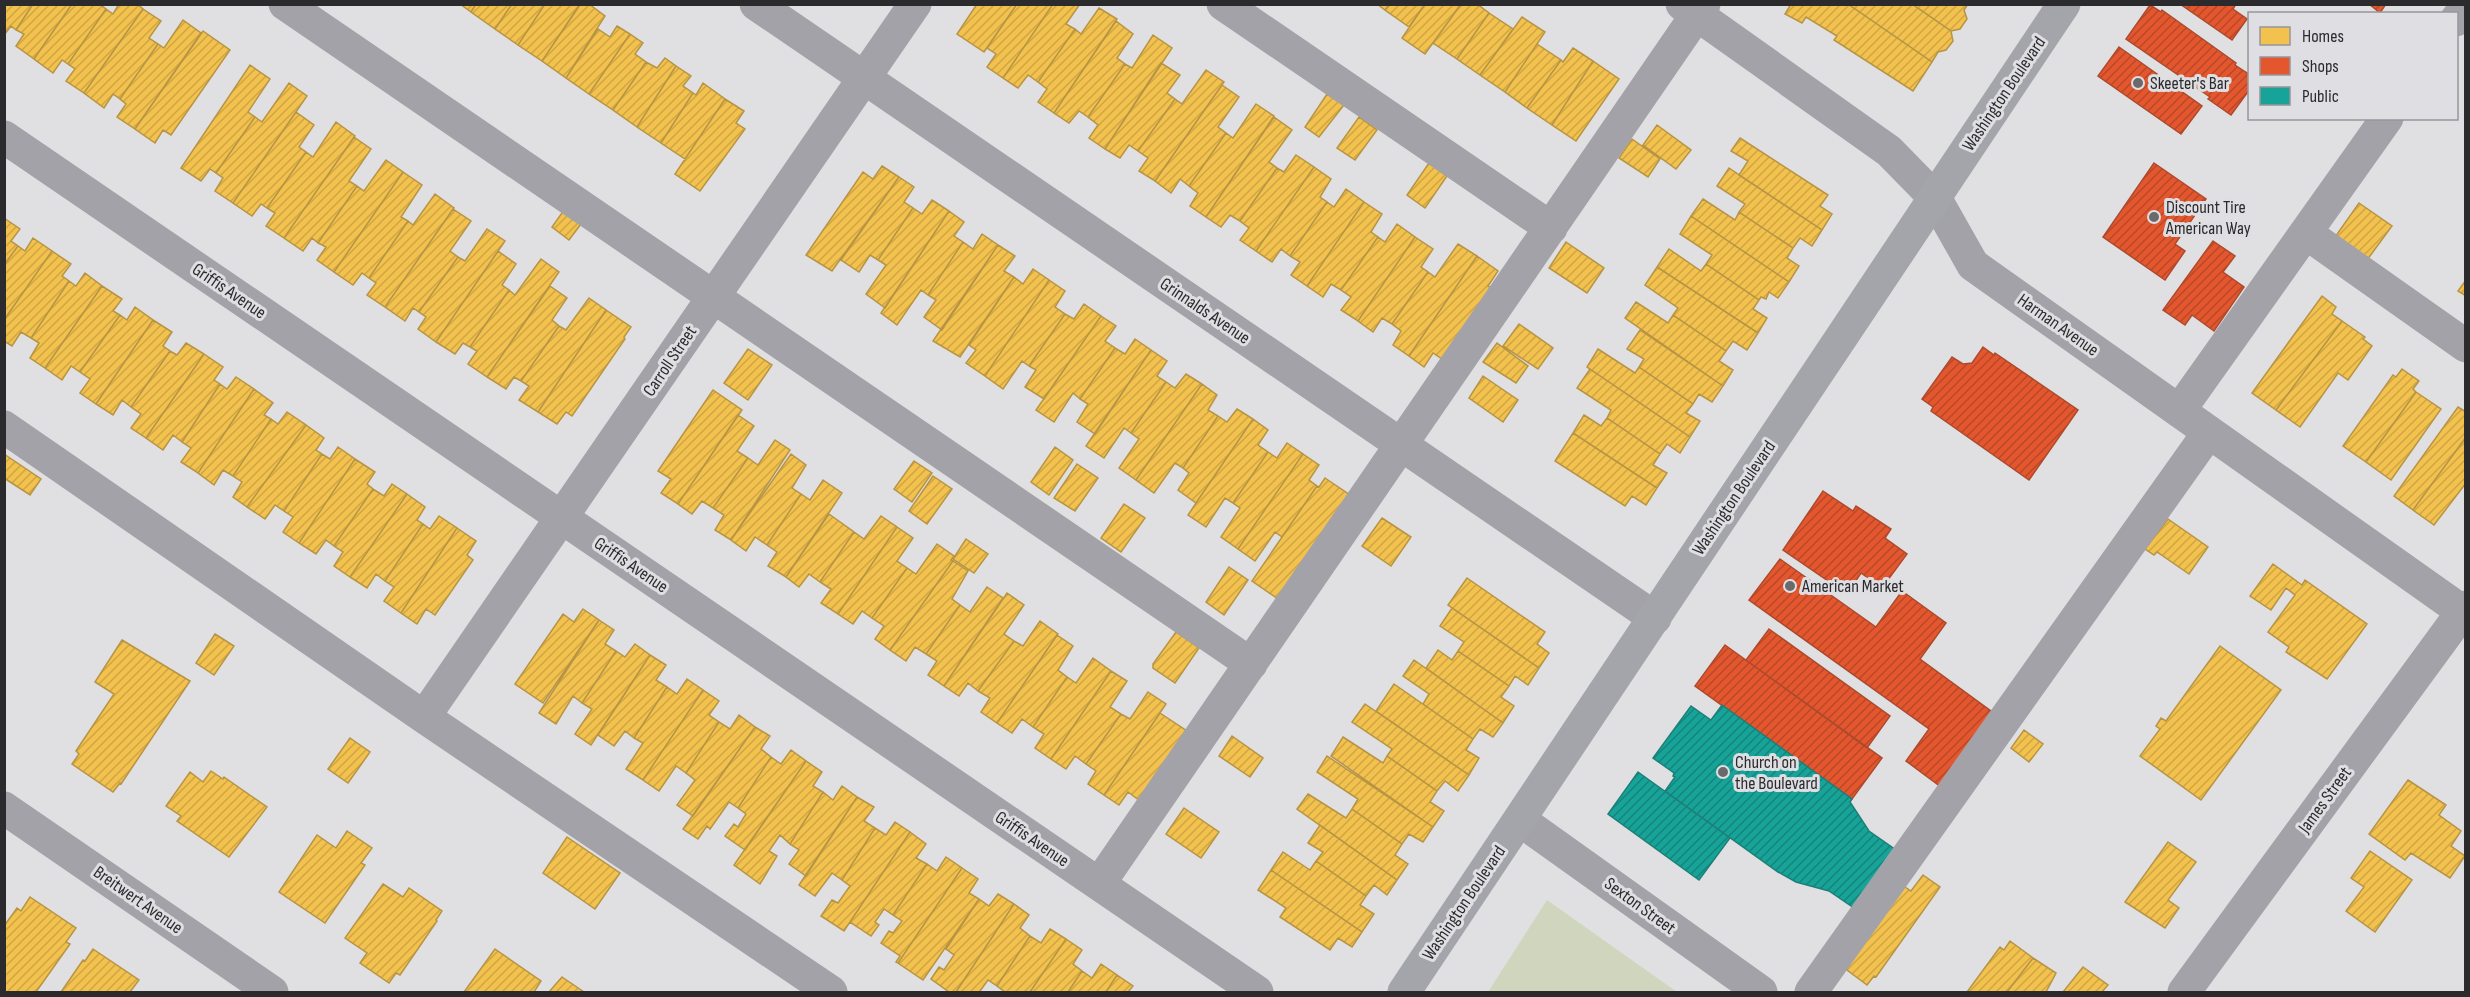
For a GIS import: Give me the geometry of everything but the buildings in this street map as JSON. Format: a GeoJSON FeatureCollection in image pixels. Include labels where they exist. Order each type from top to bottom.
{"type":"FeatureCollection","features":[{"type":"Feature","properties":{"kind":"main road","name":"Washington Boulevard"},"geometry":{"type":"LineString","coordinates":[[1404,993],[2064,4]]}},
{"type":"Feature","properties":{"kind":"street"},"geometry":{"type":"LineString","coordinates":[[285,4],[1251,664]]}},
{"type":"Feature","properties":{"kind":"street","name":"Grinnalds Avenue"},"geometry":{"type":"LineString","coordinates":[[756,4],[1655,618]]}},
{"type":"Feature","properties":{"kind":"street","name":"Carroll Street"},"geometry":{"type":"LineString","coordinates":[[424,717],[915,4]]}},
{"type":"Feature","properties":{"kind":"street"},"geometry":{"type":"LineString","coordinates":[[1223,4],[1551,228]]}},
{"type":"Feature","properties":{"kind":"street"},"geometry":{"type":"LineString","coordinates":[[1099,884],[1551,228],[1694,8]]}},
{"type":"Feature","properties":{"kind":"street","name":"Harman Avenue"},"geometry":{"type":"LineString","coordinates":[[1694,8],[1889,151],[1935,198],[1974,265],[2464,611]]}},
{"type":"Feature","properties":{"kind":"street"},"geometry":{"type":"LineString","coordinates":[[2179,411],[2386,120]]}},
{"type":"Feature","properties":{"kind":"street","name":"Griffis Avenue"},"geometry":{"type":"LineString","coordinates":[[4,138],[1257,993]]}},
{"type":"Feature","properties":{"kind":"street"},"geometry":{"type":"LineString","coordinates":[[2306,233],[2466,346]]}},
{"type":"Feature","properties":{"kind":"street"},"geometry":{"type":"LineString","coordinates":[[4,427],[424,717],[831,993]]}},
{"type":"Feature","properties":{"kind":"street"},"geometry":{"type":"LineString","coordinates":[[1811,993],[2209,432]]}},
{"type":"Feature","properties":{"kind":"street","name":"James Street"},"geometry":{"type":"LineString","coordinates":[[2184,993],[2464,611]]}},
{"type":"Feature","properties":{"kind":"street","name":"Breitwert Avenue"},"geometry":{"type":"LineString","coordinates":[[4,808],[272,993]]}},
{"type":"Feature","properties":{"kind":"street","name":"Sexton Street"},"geometry":{"type":"LineString","coordinates":[[1520,820],[1761,993]]}},
{"type":"Feature","properties":{"kind":"green space"},"geometry":{"type":"Polygon","coordinates":[[[1547,900],[1677,992],[1488,992],[1547,900]]]}},
{"type":"Feature","properties":{"kind":"place","name":"Skeeter's Bar"},"geometry":{"type":"Point","coordinates":[2138,83]}},
{"type":"Feature","properties":{"kind":"place","name":"Discount Tire American Way"},"geometry":{"type":"Point","coordinates":[2154,217]}},
{"type":"Feature","properties":{"kind":"place","name":"American Market"},"geometry":{"type":"Point","coordinates":[1790,586]}},
{"type":"Feature","properties":{"kind":"place","name":"Church on the Boulevard"},"geometry":{"type":"Point","coordinates":[1723,772]}}]}
